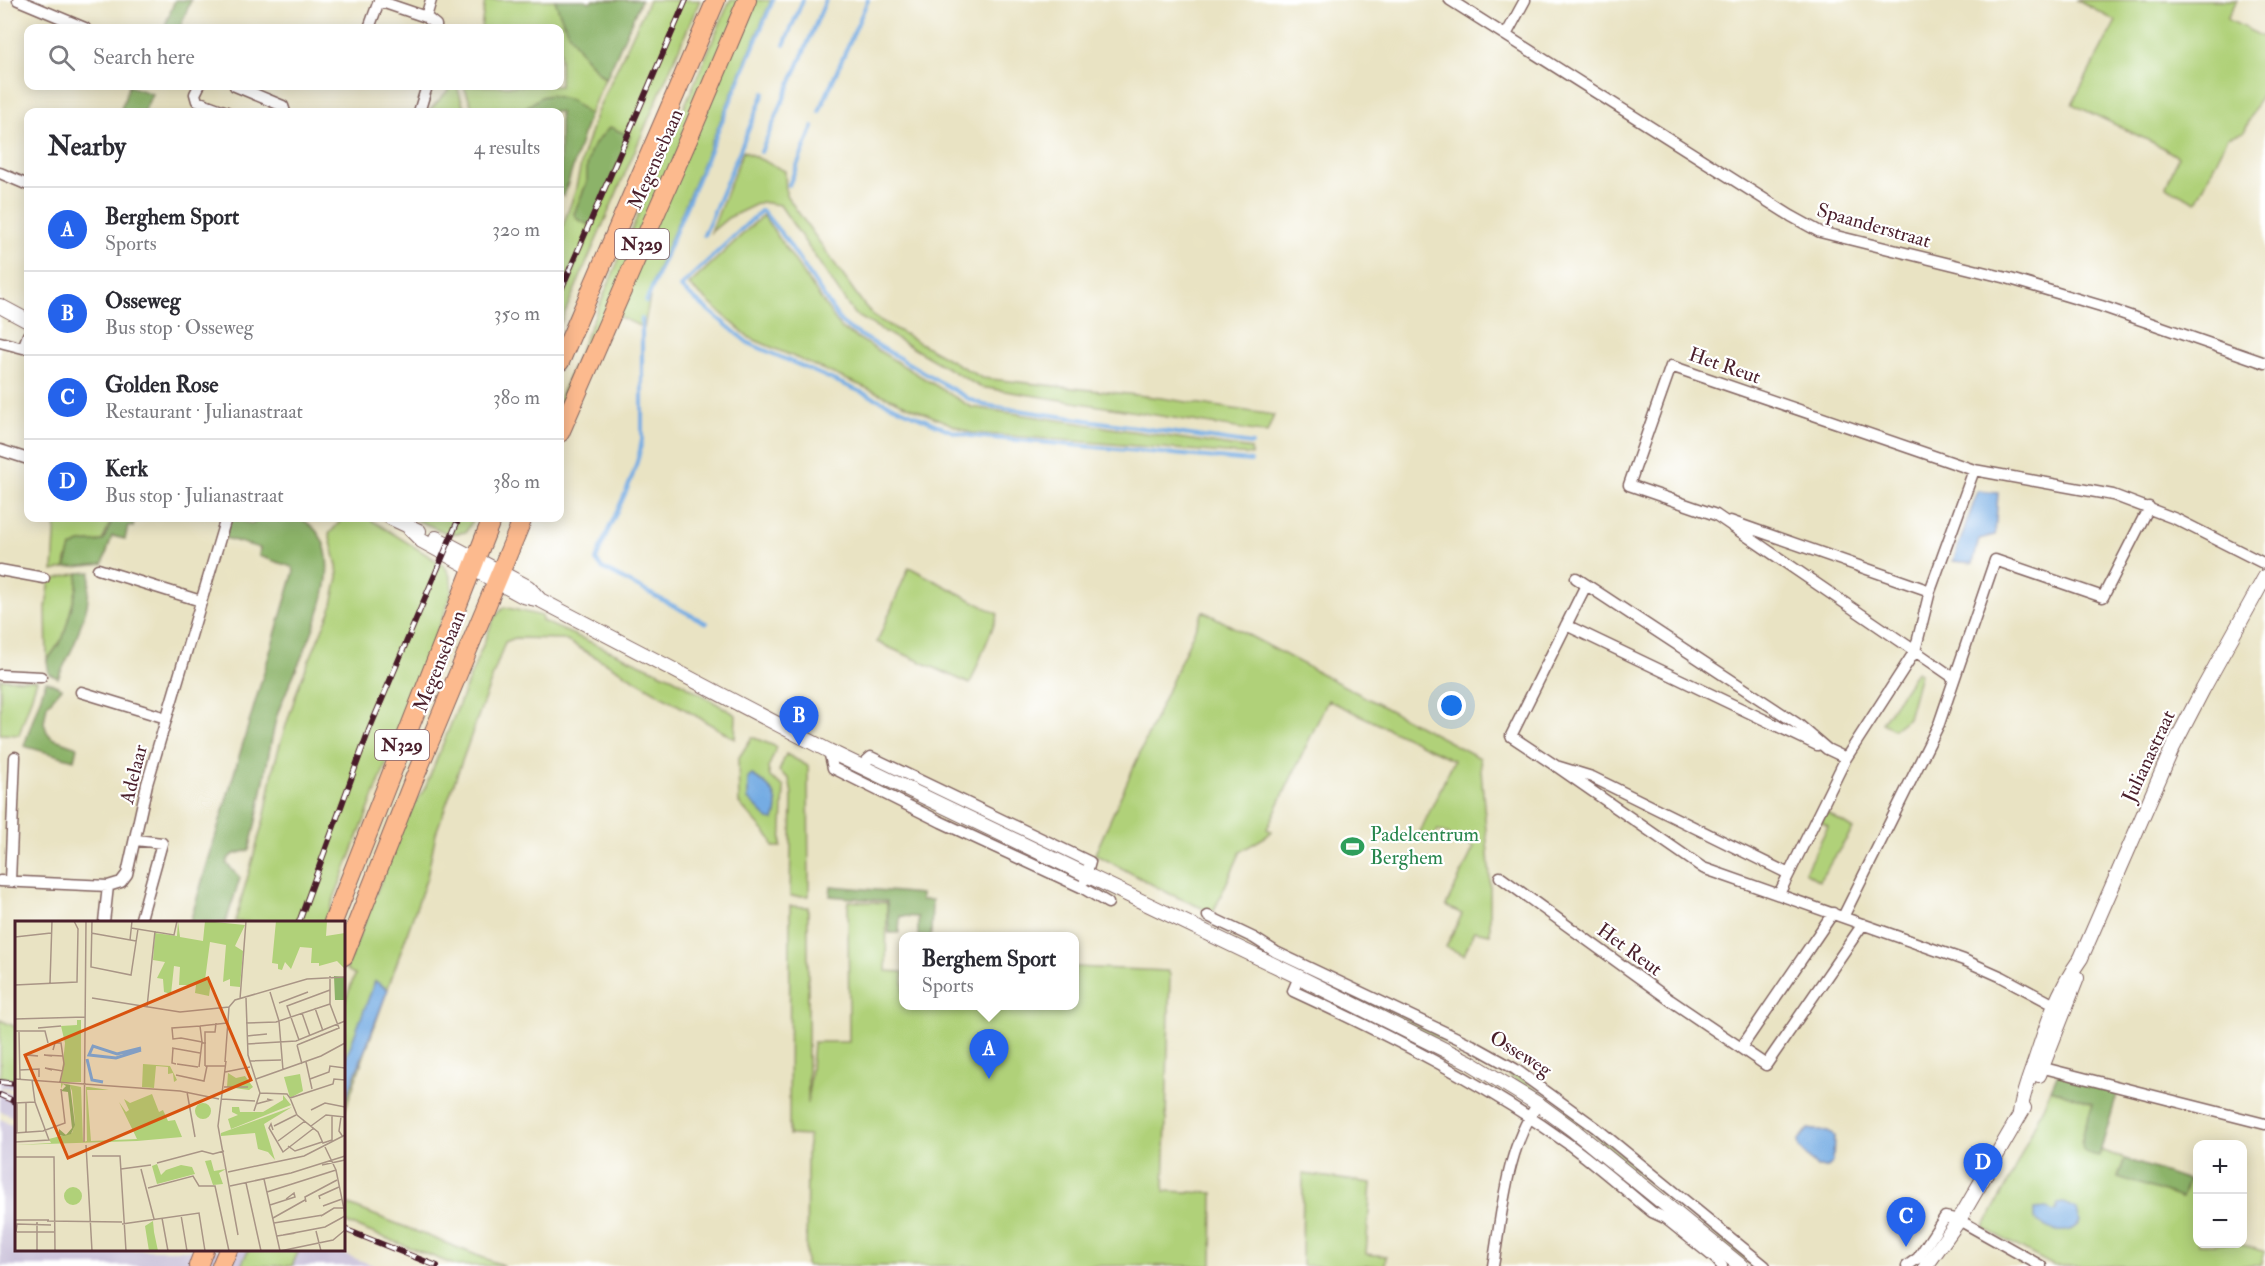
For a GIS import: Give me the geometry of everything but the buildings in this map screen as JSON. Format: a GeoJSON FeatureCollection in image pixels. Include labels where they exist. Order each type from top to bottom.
{"type":"FeatureCollection","features":[{"type":"Feature","properties":{"kind":"main road","name":"Megensebaan"},"geometry":{"type":"LineString","coordinates":[[564,353],[716,0]]}},
{"type":"Feature","properties":{"kind":"main road","name":"Megensebaan"},"geometry":{"type":"LineString","coordinates":[[564,424],[747,0]]}},
{"type":"Feature","properties":{"kind":"main road","name":"Megensebaan"},"geometry":{"type":"LineString","coordinates":[[333,921],[490,522]]}},
{"type":"Feature","properties":{"kind":"main road","name":"Megensebaan"},"geometry":{"type":"LineString","coordinates":[[345,954],[521,522]]}},
{"type":"Feature","properties":{"kind":"main road"},"geometry":{"type":"LineString","coordinates":[[198,1266],[204,1251]]}},
{"type":"Feature","properties":{"kind":"main road"},"geometry":{"type":"LineString","coordinates":[[221,1266],[228,1251]]}},
{"type":"Feature","properties":{"kind":"street"},"geometry":{"type":"LineString","coordinates":[[18,0],[60,24]]}},
{"type":"Feature","properties":{"kind":"street"},"geometry":{"type":"LineString","coordinates":[[426,16],[431,0]]}},
{"type":"Feature","properties":{"kind":"street","name":"Spaanderstraat"},"geometry":{"type":"LineString","coordinates":[[1450,0],[1791,216],[1820,232],[2007,278],[2101,306],[2265,363]]}},
{"type":"Feature","properties":{"kind":"street"},"geometry":{"type":"LineString","coordinates":[[1506,35],[1525,0]]}},
{"type":"Feature","properties":{"kind":"street"},"geometry":{"type":"LineString","coordinates":[[370,24],[377,1],[426,16],[434,24]]}},
{"type":"Feature","properties":{"kind":"street"},"geometry":{"type":"LineString","coordinates":[[197,90],[195,94],[197,101],[216,108]]}},
{"type":"Feature","properties":{"kind":"street"},"geometry":{"type":"LineString","coordinates":[[245,90],[284,108]]}},
{"type":"Feature","properties":{"kind":"street"},"geometry":{"type":"LineString","coordinates":[[420,108],[427,90]]}},
{"type":"Feature","properties":{"kind":"street"},"geometry":{"type":"LineString","coordinates":[[0,173],[24,183]]}},
{"type":"Feature","properties":{"kind":"street"},"geometry":{"type":"LineString","coordinates":[[0,306],[24,319]]}},
{"type":"Feature","properties":{"kind":"street"},"geometry":{"type":"LineString","coordinates":[[0,342],[23,348],[24,345]]}},
{"type":"Feature","properties":{"kind":"street","name":"Het Reut"},"geometry":{"type":"LineString","coordinates":[[1930,591],[1629,485],[1671,366],[1974,470],[2113,495],[2149,507],[2265,564]]}},
{"type":"Feature","properties":{"kind":"street"},"geometry":{"type":"LineString","coordinates":[[0,450],[24,458]]}},
{"type":"Feature","properties":{"kind":"street"},"geometry":{"type":"LineString","coordinates":[[1779,894],[1846,758],[1915,651],[1930,591],[1974,470]]}},
{"type":"Feature","properties":{"kind":"street"},"geometry":{"type":"LineString","coordinates":[[1741,1048],[1838,915],[1938,724],[1995,560],[2103,597],[2149,507]]}},
{"type":"Feature","properties":{"kind":"street","name":"Het Reut"},"geometry":{"type":"LineString","coordinates":[[1716,515],[1954,678]]}},
{"type":"Feature","properties":{"kind":"street","name":"Adelaar"},"geometry":{"type":"LineString","coordinates":[[108,886],[121,882],[127,874],[147,784],[225,522]]}},
{"type":"Feature","properties":{"kind":"street","name":"Osseweg"},"geometry":{"type":"LineString","coordinates":[[398,522],[410,529],[422,541],[473,563],[498,577],[528,587],[540,600],[829,751],[998,825],[1084,881],[1108,903]]}},
{"type":"Feature","properties":{"kind":"street"},"geometry":{"type":"LineString","coordinates":[[98,568],[201,601]]}},
{"type":"Feature","properties":{"kind":"street"},"geometry":{"type":"LineString","coordinates":[[0,570],[44,578]]}},
{"type":"Feature","properties":{"kind":"street","name":"Julianastraat"},"geometry":{"type":"LineString","coordinates":[[1926,1266],[1959,1220],[2020,1113],[2022,1096],[2037,1066],[2071,972],[2081,958],[2172,749],[2202,689],[2265,578]]}},
{"type":"Feature","properties":{"kind":"street"},"geometry":{"type":"LineString","coordinates":[[1827,749],[1799,725],[1581,582],[1566,625],[1511,736],[1703,868],[1973,964],[2002,976],[2059,1008]]}},
{"type":"Feature","properties":{"kind":"street"},"geometry":{"type":"LineString","coordinates":[[1566,625],[1793,735],[1846,758]]}},
{"type":"Feature","properties":{"kind":"street"},"geometry":{"type":"LineString","coordinates":[[0,675],[41,677]]}},
{"type":"Feature","properties":{"kind":"street"},"geometry":{"type":"LineString","coordinates":[[81,692],[166,718]]}},
{"type":"Feature","properties":{"kind":"street","name":"Osseweg"},"geometry":{"type":"LineString","coordinates":[[829,751],[833,768],[941,822],[1218,939],[1469,1062],[1538,1104],[1588,1141],[1741,1266]]}},
{"type":"Feature","properties":{"kind":"street"},"geometry":{"type":"LineString","coordinates":[[15,757],[5,881],[108,886],[104,921]]}},
{"type":"Feature","properties":{"kind":"street"},"geometry":{"type":"LineString","coordinates":[[1556,766],[1592,777],[1789,874]]}},
{"type":"Feature","properties":{"kind":"street"},"geometry":{"type":"LineString","coordinates":[[136,840],[162,843],[140,921]]}},
{"type":"Feature","properties":{"kind":"street","name":"Het Reut"},"geometry":{"type":"LineString","coordinates":[[1500,877],[1670,1000],[1766,1065],[1863,924]]}},
{"type":"Feature","properties":{"kind":"street","name":"Osseweg"},"geometry":{"type":"LineString","coordinates":[[1208,916],[1254,938],[1276,952],[1515,1069],[1595,1127],[1765,1266]]}},
{"type":"Feature","properties":{"kind":"street"},"geometry":{"type":"LineString","coordinates":[[1218,939],[1225,924]]}},
{"type":"Feature","properties":{"kind":"street"},"geometry":{"type":"LineString","coordinates":[[1299,977],[1293,991],[1457,1073],[1528,1117],[1567,1143],[1652,1212],[1665,1218],[1722,1266]]}},
{"type":"Feature","properties":{"kind":"street"},"geometry":{"type":"LineString","coordinates":[[1371,1030],[1378,1017]]}},
{"type":"Feature","properties":{"kind":"street"},"geometry":{"type":"LineString","coordinates":[[2037,1066],[2265,1124]]}},
{"type":"Feature","properties":{"kind":"street"},"geometry":{"type":"LineString","coordinates":[[1493,1266],[1513,1157],[1528,1117],[1538,1104]]}},
{"type":"Feature","properties":{"kind":"street"},"geometry":{"type":"LineString","coordinates":[[1908,1266],[1918,1258],[1945,1216],[1959,1220],[2041,1266]]}},
{"type":"Feature","properties":{"kind":"shaded area"},"geometry":{"type":"Polygon","coordinates":[[[0,1077],[15,1080],[15,1089],[2,1087],[1,1090],[15,1096],[15,1118],[0,1111],[0,1077]]]}},
{"type":"Feature","properties":{"kind":"shaded area"},"geometry":{"type":"Polygon","coordinates":[[[0,1119],[15,1126],[15,1251],[336,1251],[375,1266],[0,1266],[0,1119]]]}},
{"type":"Feature","properties":{"kind":"green space"},"geometry":{"type":"Polygon","coordinates":[[[175,0],[191,0],[182,24],[166,24],[175,0]]]}},
{"type":"Feature","properties":{"kind":"green space"},"geometry":{"type":"Polygon","coordinates":[[[485,0],[555,0],[575,43],[605,79],[589,115],[581,107],[529,105],[525,108],[472,108],[466,90],[564,90],[564,24],[482,24],[485,0]]]}},
{"type":"Feature","properties":{"kind":"green space"},"geometry":{"type":"Polygon","coordinates":[[[555,0],[590,2],[592,0],[641,0],[606,79],[575,43],[555,0]]]}},
{"type":"Feature","properties":{"kind":"green space"},"geometry":{"type":"Polygon","coordinates":[[[649,0],[700,0],[564,315],[564,222],[575,192],[583,155],[598,109],[649,0]],[[630,136],[587,182],[574,214],[577,219],[591,226],[630,136]]]}},
{"type":"Feature","properties":{"kind":"green space"},"geometry":{"type":"Polygon","coordinates":[[[730,0],[771,0],[653,281],[644,328],[611,313],[564,422],[564,388],[730,0]]]}},
{"type":"Feature","properties":{"kind":"green space"},"geometry":{"type":"Polygon","coordinates":[[[2076,0],[2237,0],[2227,19],[2265,38],[2265,86],[2244,132],[2228,137],[2196,202],[2166,187],[2178,157],[2072,104],[2116,21],[2076,0]]]}},
{"type":"Feature","properties":{"kind":"green space"},"geometry":{"type":"Polygon","coordinates":[[[128,90],[140,90],[152,94],[146,108],[121,108],[128,90]]]}},
{"type":"Feature","properties":{"kind":"green space"},"geometry":{"type":"Polygon","coordinates":[[[448,90],[458,90],[464,108],[432,108],[448,90]]]}},
{"type":"Feature","properties":{"kind":"green space"},"geometry":{"type":"Polygon","coordinates":[[[550,95],[571,100],[589,115],[564,196],[564,108],[526,108],[541,97],[550,95]]]}},
{"type":"Feature","properties":{"kind":"green space"},"geometry":{"type":"Polygon","coordinates":[[[610,127],[630,136],[591,226],[577,219],[574,214],[587,182],[590,152],[610,127]]]}},
{"type":"Feature","properties":{"kind":"green space"},"geometry":{"type":"Polygon","coordinates":[[[743,151],[785,171],[786,195],[864,305],[876,318],[982,378],[1154,397],[1274,415],[1267,433],[980,387],[854,314],[780,205],[761,202],[728,218],[711,232],[743,151]]]}},
{"type":"Feature","properties":{"kind":"green space"},"geometry":{"type":"Polygon","coordinates":[[[763,215],[841,328],[971,407],[1251,449],[1252,455],[971,433],[750,338],[689,285],[763,215]]]}},
{"type":"Feature","properties":{"kind":"green space"},"geometry":{"type":"Polygon","coordinates":[[[56,522],[111,522],[102,541],[80,543],[66,559],[65,568],[53,571],[56,522]]]}},
{"type":"Feature","properties":{"kind":"green space"},"geometry":{"type":"Polygon","coordinates":[[[111,522],[134,522],[133,527],[128,526],[125,539],[112,536],[103,564],[65,568],[71,547],[80,543],[103,541],[111,522]]]}},
{"type":"Feature","properties":{"kind":"green space"},"geometry":{"type":"Polygon","coordinates":[[[229,522],[253,524],[254,522],[304,522],[319,535],[327,558],[326,584],[319,614],[276,719],[249,850],[235,854],[228,860],[227,864],[240,878],[226,921],[190,921],[294,571],[292,567],[259,556],[260,548],[225,538],[229,522]]]}},
{"type":"Feature","properties":{"kind":"green space"},"geometry":{"type":"Polygon","coordinates":[[[340,522],[374,522],[442,564],[451,579],[451,596],[325,921],[235,921],[265,815],[280,744],[300,682],[331,609],[338,577],[329,534],[340,522]]]}},
{"type":"Feature","properties":{"kind":"green space"},"geometry":{"type":"Polygon","coordinates":[[[421,522],[472,522],[466,532],[449,534],[421,522]]]}},
{"type":"Feature","properties":{"kind":"green space"},"geometry":{"type":"Polygon","coordinates":[[[909,567],[998,614],[970,684],[877,642],[909,567]]]}},
{"type":"Feature","properties":{"kind":"green space"},"geometry":{"type":"Polygon","coordinates":[[[91,572],[87,606],[74,645],[58,678],[49,674],[47,661],[63,638],[77,588],[78,573],[91,572]]]}},
{"type":"Feature","properties":{"kind":"green space"},"geometry":{"type":"Polygon","coordinates":[[[78,573],[77,588],[63,638],[47,661],[46,607],[50,580],[78,573]]]}},
{"type":"Feature","properties":{"kind":"green space"},"geometry":{"type":"Polygon","coordinates":[[[504,607],[542,616],[542,621],[673,678],[736,715],[735,739],[563,639],[515,638],[505,642],[436,833],[427,877],[345,1110],[345,1000],[355,975],[346,969],[406,817],[425,788],[494,618],[504,607]]]}},
{"type":"Feature","properties":{"kind":"green space"},"geometry":{"type":"Polygon","coordinates":[[[1203,611],[1480,758],[1490,878],[1490,934],[1474,931],[1464,955],[1446,947],[1462,914],[1446,906],[1474,847],[1438,830],[1432,842],[1418,836],[1454,760],[1328,700],[1267,829],[1271,831],[1267,836],[1241,851],[1213,913],[1170,894],[1095,854],[1203,611]]]}},
{"type":"Feature","properties":{"kind":"green space"},"geometry":{"type":"Polygon","coordinates":[[[1916,672],[1920,674],[1908,718],[1894,729],[1882,723],[1916,672]]]}},
{"type":"Feature","properties":{"kind":"green space"},"geometry":{"type":"Polygon","coordinates":[[[0,679],[37,680],[19,735],[0,734],[0,679]]]}},
{"type":"Feature","properties":{"kind":"green space"},"geometry":{"type":"Polygon","coordinates":[[[46,681],[62,688],[47,705],[44,723],[47,732],[52,738],[77,747],[74,760],[24,746],[46,681]]]}},
{"type":"Feature","properties":{"kind":"green space"},"geometry":{"type":"Polygon","coordinates":[[[752,737],[777,747],[768,768],[770,777],[784,787],[781,847],[773,847],[771,839],[739,803],[738,759],[752,737]]]}},
{"type":"Feature","properties":{"kind":"green space"},"geometry":{"type":"Polygon","coordinates":[[[786,754],[808,766],[809,896],[790,896],[792,794],[789,779],[779,771],[786,754]]]}},
{"type":"Feature","properties":{"kind":"green space"},"geometry":{"type":"Polygon","coordinates":[[[1826,812],[1853,829],[1819,881],[1805,872],[1828,826],[1821,822],[1826,812]]]}},
{"type":"Feature","properties":{"kind":"green space"},"geometry":{"type":"Polygon","coordinates":[[[831,886],[921,894],[921,900],[932,900],[931,932],[918,932],[918,917],[900,916],[899,933],[889,933],[887,901],[830,896],[831,886]]]}},
{"type":"Feature","properties":{"kind":"green space"},"geometry":{"type":"Polygon","coordinates":[[[848,901],[887,903],[886,971],[899,972],[899,1010],[1079,1010],[1079,967],[1168,971],[1170,975],[1164,1191],[1213,1193],[1212,1266],[806,1266],[809,1136],[789,1135],[790,906],[808,907],[808,1104],[813,1042],[849,1042],[848,901]]]}},
{"type":"Feature","properties":{"kind":"green space"},"geometry":{"type":"Polygon","coordinates":[[[1260,947],[1505,1067],[1502,1071],[1260,951],[1260,947]]]}},
{"type":"Feature","properties":{"kind":"green space"},"geometry":{"type":"Polygon","coordinates":[[[0,1020],[15,1027],[15,1080],[0,1077],[0,1020]]]}},
{"type":"Feature","properties":{"kind":"green space"},"geometry":{"type":"Polygon","coordinates":[[[1511,1071],[1570,1113],[1758,1266],[1752,1266],[1607,1148],[1590,1131],[1508,1075],[1511,1071]]]}},
{"type":"Feature","properties":{"kind":"green space"},"geometry":{"type":"Polygon","coordinates":[[[2058,1073],[2119,1088],[2099,1156],[2086,1153],[2082,1143],[2093,1103],[2051,1089],[2058,1073]]]}},
{"type":"Feature","properties":{"kind":"green space"},"geometry":{"type":"Polygon","coordinates":[[[2051,1089],[2093,1103],[2081,1142],[2099,1156],[2101,1150],[2125,1159],[2118,1176],[2182,1198],[2188,1180],[2193,1182],[2193,1248],[2247,1248],[2247,1246],[2265,1252],[2261,1266],[2054,1266],[1983,1228],[2010,1179],[2051,1089]]]}},
{"type":"Feature","properties":{"kind":"green space"},"geometry":{"type":"Polygon","coordinates":[[[2125,1159],[2188,1180],[2182,1198],[2118,1177],[2125,1159]]]}},
{"type":"Feature","properties":{"kind":"green space"},"geometry":{"type":"Polygon","coordinates":[[[1303,1174],[1371,1183],[1366,1254],[1386,1256],[1385,1266],[1302,1266],[1303,1174]]]}},
{"type":"Feature","properties":{"kind":"green space"},"geometry":{"type":"Polygon","coordinates":[[[345,1203],[505,1266],[457,1266],[345,1222],[345,1203]]]}},
{"type":"Feature","properties":{"kind":"green space"},"geometry":{"type":"Polygon","coordinates":[[[248,1251],[299,1251],[292,1266],[241,1266],[248,1251]]]}},
{"type":"Feature","properties":{"kind":"water"},"geometry":{"type":"Polygon","coordinates":[[[1978,491],[1998,493],[1995,535],[1979,539],[1973,563],[1953,561],[1978,491]]]}},
{"type":"Feature","properties":{"kind":"water"},"geometry":{"type":"Polygon","coordinates":[[[752,775],[769,788],[776,799],[774,820],[768,819],[748,799],[748,778],[752,775]]]}},
{"type":"Feature","properties":{"kind":"water"},"geometry":{"type":"Polygon","coordinates":[[[375,981],[388,989],[345,1101],[345,1060],[375,981]]]}},
{"type":"Feature","properties":{"kind":"water"},"geometry":{"type":"Polygon","coordinates":[[[1808,1129],[1828,1132],[1834,1136],[1833,1162],[1828,1167],[1817,1167],[1799,1148],[1798,1141],[1808,1129]]]}},
{"type":"Feature","properties":{"kind":"water"},"geometry":{"type":"Polygon","coordinates":[[[2063,1203],[2077,1209],[2080,1222],[2070,1230],[2058,1231],[2045,1227],[2034,1219],[2034,1209],[2047,1208],[2053,1212],[2056,1211],[2058,1204],[2063,1203]]]}},
{"type":"Feature","properties":{"kind":"waterway"},"geometry":{"type":"LineString","coordinates":[[646,302],[773,0]]}},
{"type":"Feature","properties":{"kind":"waterway"},"geometry":{"type":"LineString","coordinates":[[784,45],[803,0]]}},
{"type":"Feature","properties":{"kind":"waterway"},"geometry":{"type":"LineString","coordinates":[[761,152],[826,0]]}},
{"type":"Feature","properties":{"kind":"waterway"},"geometry":{"type":"LineString","coordinates":[[819,112],[868,0]]}},
{"type":"Feature","properties":{"kind":"waterway"},"geometry":{"type":"LineString","coordinates":[[704,235],[764,93]]}},
{"type":"Feature","properties":{"kind":"waterway"},"geometry":{"type":"LineString","coordinates":[[789,185],[813,127]]}},
{"type":"Feature","properties":{"kind":"waterway"},"geometry":{"type":"LineString","coordinates":[[1251,461],[971,436],[951,431],[748,343],[680,287],[762,210],[785,238],[841,322],[969,399],[984,405],[1252,444]]}},
{"type":"Feature","properties":{"kind":"waterway"},"geometry":{"type":"LineString","coordinates":[[642,319],[642,439],[639,455],[596,560],[602,568],[706,623]]}},
{"type":"Feature","properties":{"kind":"railway"},"geometry":{"type":"LineString","coordinates":[[564,283],[686,0]]}},
{"type":"Feature","properties":{"kind":"railway"},"geometry":{"type":"LineString","coordinates":[[299,921],[369,730],[457,522]]}},
{"type":"Feature","properties":{"kind":"railway"},"geometry":{"type":"LineString","coordinates":[[0,1082],[15,1084]]}},
{"type":"Feature","properties":{"kind":"railway"},"geometry":{"type":"LineString","coordinates":[[0,1095],[15,1102]]}},
{"type":"Feature","properties":{"kind":"railway"},"geometry":{"type":"LineString","coordinates":[[345,1229],[437,1266]]}},
{"type":"Feature","properties":{"kind":"place","name":"Osseweg"},"geometry":{"type":"Point","coordinates":[799,746]}},
{"type":"Feature","properties":{"kind":"place","name":"Padelcentrum Berghem"},"geometry":{"type":"Point","coordinates":[1352,846]}},
{"type":"Feature","properties":{"kind":"place","name":"Berghem Sport"},"geometry":{"type":"Point","coordinates":[989,1079]}},
{"type":"Feature","properties":{"kind":"place","name":"Kerk"},"geometry":{"type":"Point","coordinates":[1983,1193]}},
{"type":"Feature","properties":{"kind":"place","name":"Golden Rose"},"geometry":{"type":"Point","coordinates":[1906,1247]}}]}
